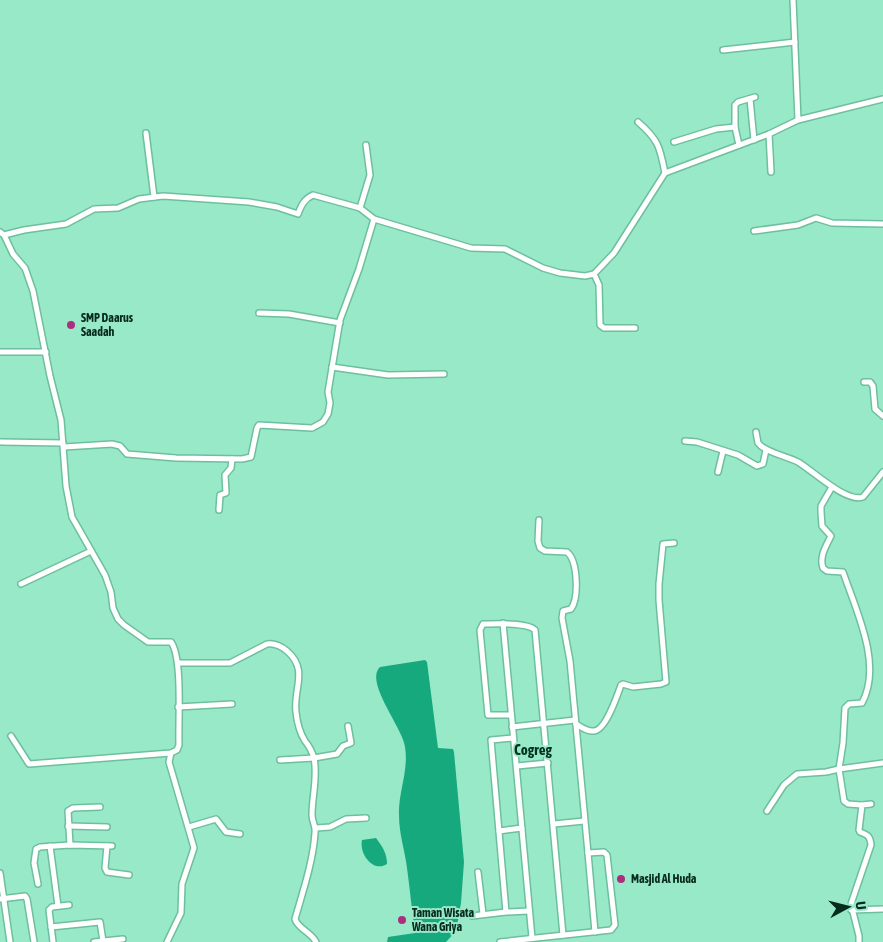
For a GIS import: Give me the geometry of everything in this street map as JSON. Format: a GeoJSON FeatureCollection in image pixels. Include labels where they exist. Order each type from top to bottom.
{"type":"FeatureCollection","features":[{"type":"Feature","properties":{"kind":"street"},"geometry":{"type":"LineString","coordinates":[[794,0],[798,120]]}},
{"type":"Feature","properties":{"kind":"street"},"geometry":{"type":"LineString","coordinates":[[723,50],[795,42]]}},
{"type":"Feature","properties":{"kind":"street"},"geometry":{"type":"LineString","coordinates":[[739,145],[734,127],[735,105],[738,102],[752,98],[754,140]]}},
{"type":"Feature","properties":{"kind":"street"},"geometry":{"type":"LineString","coordinates":[[11,736],[29,764],[170,753],[177,750],[179,745],[178,664],[171,642],[148,642],[124,625],[113,608],[108,585],[70,510],[60,414],[28,275],[24,266],[11,251],[2,233],[66,224],[94,209],[118,208],[135,201],[154,197],[249,202],[272,206],[298,214],[302,204],[313,195],[360,208],[374,219],[471,248],[505,249],[534,265],[552,271],[581,276],[594,274],[614,253],[665,173],[754,140],[798,120],[883,98]]}},
{"type":"Feature","properties":{"kind":"street"},"geometry":{"type":"LineString","coordinates":[[638,122],[650,133],[657,143],[665,173]]}},
{"type":"Feature","properties":{"kind":"street"},"geometry":{"type":"LineString","coordinates":[[674,142],[734,127]]}},
{"type":"Feature","properties":{"kind":"street"},"geometry":{"type":"LineString","coordinates":[[146,133],[154,197]]}},
{"type":"Feature","properties":{"kind":"street"},"geometry":{"type":"LineString","coordinates":[[769,134],[771,172]]}},
{"type":"Feature","properties":{"kind":"street"},"geometry":{"type":"LineString","coordinates":[[360,208],[370,175],[366,145]]}},
{"type":"Feature","properties":{"kind":"street"},"geometry":{"type":"LineString","coordinates":[[754,231],[798,225],[816,218],[832,223],[883,224]]}},
{"type":"Feature","properties":{"kind":"street"},"geometry":{"type":"LineString","coordinates":[[1,442],[64,445],[112,444],[120,446],[127,454],[176,458],[248,459],[251,457],[257,428],[260,425],[312,428],[323,422],[330,410],[328,392],[340,323],[374,219]]}},
{"type":"Feature","properties":{"kind":"street"},"geometry":{"type":"LineString","coordinates":[[594,274],[599,285],[600,326],[604,328],[635,328]]}},
{"type":"Feature","properties":{"kind":"street"},"geometry":{"type":"LineString","coordinates":[[259,313],[289,314],[340,323]]}},
{"type":"Feature","properties":{"kind":"street"},"geometry":{"type":"LineString","coordinates":[[0,352],[46,352]]}},
{"type":"Feature","properties":{"kind":"street"},"geometry":{"type":"LineString","coordinates":[[332,367],[395,375],[444,374]]}},
{"type":"Feature","properties":{"kind":"street"},"geometry":{"type":"LineString","coordinates":[[864,382],[870,382],[873,386],[875,410],[883,416]]}},
{"type":"Feature","properties":{"kind":"street"},"geometry":{"type":"LineString","coordinates":[[756,432],[758,443],[766,450],[798,462],[832,487],[861,499],[883,472]]}},
{"type":"Feature","properties":{"kind":"street"},"geometry":{"type":"LineString","coordinates":[[685,441],[697,442],[742,456],[759,466],[763,464],[766,450]]}},
{"type":"Feature","properties":{"kind":"street"},"geometry":{"type":"LineString","coordinates":[[718,472],[723,451]]}},
{"type":"Feature","properties":{"kind":"street"},"geometry":{"type":"LineString","coordinates":[[219,510],[220,496],[226,493],[225,475],[231,468],[232,459]]}},
{"type":"Feature","properties":{"kind":"street"},"geometry":{"type":"LineString","coordinates":[[832,487],[822,506],[822,526],[831,536],[821,565],[828,571],[842,572],[868,639],[872,670],[870,689],[862,703],[849,704],[845,708],[839,769],[844,801],[848,804],[871,804]]}},
{"type":"Feature","properties":{"kind":"street"},"geometry":{"type":"LineString","coordinates":[[539,520],[538,541],[540,548],[545,551],[567,552],[574,562],[576,592],[574,604],[571,609],[562,612],[562,618],[570,661],[595,932]]}},
{"type":"Feature","properties":{"kind":"street"},"geometry":{"type":"LineString","coordinates":[[512,726],[575,722],[586,730],[598,730],[604,724],[623,684],[633,687],[666,682],[659,584],[663,544],[674,543]]}},
{"type":"Feature","properties":{"kind":"street"},"geometry":{"type":"LineString","coordinates":[[21,584],[91,551]]}},
{"type":"Feature","properties":{"kind":"street"},"geometry":{"type":"LineString","coordinates":[[503,623],[532,938]]}},
{"type":"Feature","properties":{"kind":"street"},"geometry":{"type":"LineString","coordinates":[[511,715],[488,715],[480,630],[483,624],[503,623],[531,626],[535,630],[563,935]]}},
{"type":"Feature","properties":{"kind":"street"},"geometry":{"type":"LineString","coordinates":[[178,664],[230,663],[267,644],[276,644],[283,648],[298,664],[296,711],[301,733],[310,747],[314,758],[315,788],[312,816],[316,828],[306,883],[295,919],[297,925],[306,930],[316,942]]}},
{"type":"Feature","properties":{"kind":"street"},"geometry":{"type":"LineString","coordinates":[[178,707],[232,704]]}},
{"type":"Feature","properties":{"kind":"street"},"geometry":{"type":"LineString","coordinates":[[280,760],[314,758],[337,754],[343,746],[350,744],[348,726]]}},
{"type":"Feature","properties":{"kind":"street"},"geometry":{"type":"LineString","coordinates":[[506,912],[491,740],[513,738]]}},
{"type":"Feature","properties":{"kind":"street"},"geometry":{"type":"LineString","coordinates":[[168,942],[181,913],[182,884],[194,848],[169,762],[170,753]]}},
{"type":"Feature","properties":{"kind":"street"},"geometry":{"type":"LineString","coordinates":[[516,766],[548,763]]}},
{"type":"Feature","properties":{"kind":"street"},"geometry":{"type":"LineString","coordinates":[[767,811],[784,785],[797,774],[826,772],[883,763]]}},
{"type":"Feature","properties":{"kind":"street"},"geometry":{"type":"LineString","coordinates":[[858,942],[859,936],[851,910],[852,900],[871,845],[869,836],[860,832],[862,804]]}},
{"type":"Feature","properties":{"kind":"street"},"geometry":{"type":"LineString","coordinates":[[70,845],[68,814],[70,809],[100,807]]}},
{"type":"Feature","properties":{"kind":"street"},"geometry":{"type":"LineString","coordinates":[[316,828],[330,827],[346,819],[366,818]]}},
{"type":"Feature","properties":{"kind":"street"},"geometry":{"type":"LineString","coordinates":[[189,826],[216,819],[226,832],[240,834]]}},
{"type":"Feature","properties":{"kind":"street"},"geometry":{"type":"LineString","coordinates":[[554,824],[584,821]]}},
{"type":"Feature","properties":{"kind":"street"},"geometry":{"type":"LineString","coordinates":[[68,826],[107,827]]}},
{"type":"Feature","properties":{"kind":"street"},"geometry":{"type":"LineString","coordinates":[[499,831],[522,828]]}},
{"type":"Feature","properties":{"kind":"street"},"geometry":{"type":"LineString","coordinates":[[38,884],[34,863],[35,852],[40,847],[50,846],[110,846],[105,868],[107,872],[129,875]]}},
{"type":"Feature","properties":{"kind":"street"},"geometry":{"type":"LineString","coordinates":[[50,846],[58,906]]}},
{"type":"Feature","properties":{"kind":"street"},"geometry":{"type":"LineString","coordinates":[[500,942],[595,932],[614,928],[615,922],[607,855],[604,852],[588,853]]}},
{"type":"Feature","properties":{"kind":"street"},"geometry":{"type":"LineString","coordinates":[[478,872],[483,914]]}},
{"type":"Feature","properties":{"kind":"street"},"geometry":{"type":"LineString","coordinates":[[0,873],[2,899],[10,942]]}},
{"type":"Feature","properties":{"kind":"street"},"geometry":{"type":"LineString","coordinates":[[2,899],[25,896],[34,942]]}},
{"type":"Feature","properties":{"kind":"street"},"geometry":{"type":"LineString","coordinates":[[53,942],[49,910],[52,907],[69,905]]}},
{"type":"Feature","properties":{"kind":"street"},"geometry":{"type":"LineString","coordinates":[[851,910],[883,909]]}},
{"type":"Feature","properties":{"kind":"street"},"geometry":{"type":"LineString","coordinates":[[472,916],[529,911]]}},
{"type":"Feature","properties":{"kind":"street"},"geometry":{"type":"LineString","coordinates":[[50,927],[100,922],[103,941]]}},
{"type":"Feature","properties":{"kind":"street"},"geometry":{"type":"LineString","coordinates":[[94,942],[123,939]]}},
{"type":"Feature","properties":{"kind":"shaded area"},"geometry":{"type":"Polygon","coordinates":[[[425,660],[427,662],[438,748],[453,749],[454,752],[464,862],[461,903],[456,931],[446,942],[387,942],[388,937],[415,933],[399,822],[399,807],[406,764],[405,747],[403,739],[380,694],[376,674],[380,667],[425,660]]]}},
{"type":"Feature","properties":{"kind":"shaded area"},"geometry":{"type":"Polygon","coordinates":[[[376,838],[386,856],[387,864],[382,866],[377,866],[368,861],[363,851],[362,840],[376,838]]]}},
{"type":"Feature","properties":{"kind":"place","name":"SMP Daarus Saadah"},"geometry":{"type":"Point","coordinates":[71,325]}},
{"type":"Feature","properties":{"kind":"place","name":"Masjid Al Huda"},"geometry":{"type":"Point","coordinates":[621,879]}},
{"type":"Feature","properties":{"kind":"place","name":"Taman Wisata Wana Griya"},"geometry":{"type":"Point","coordinates":[402,920]}},
{"type":"Feature","properties":{"kind":"district","name":"Cogreg"},"geometry":{"type":"Point","coordinates":[533,749]}}]}
